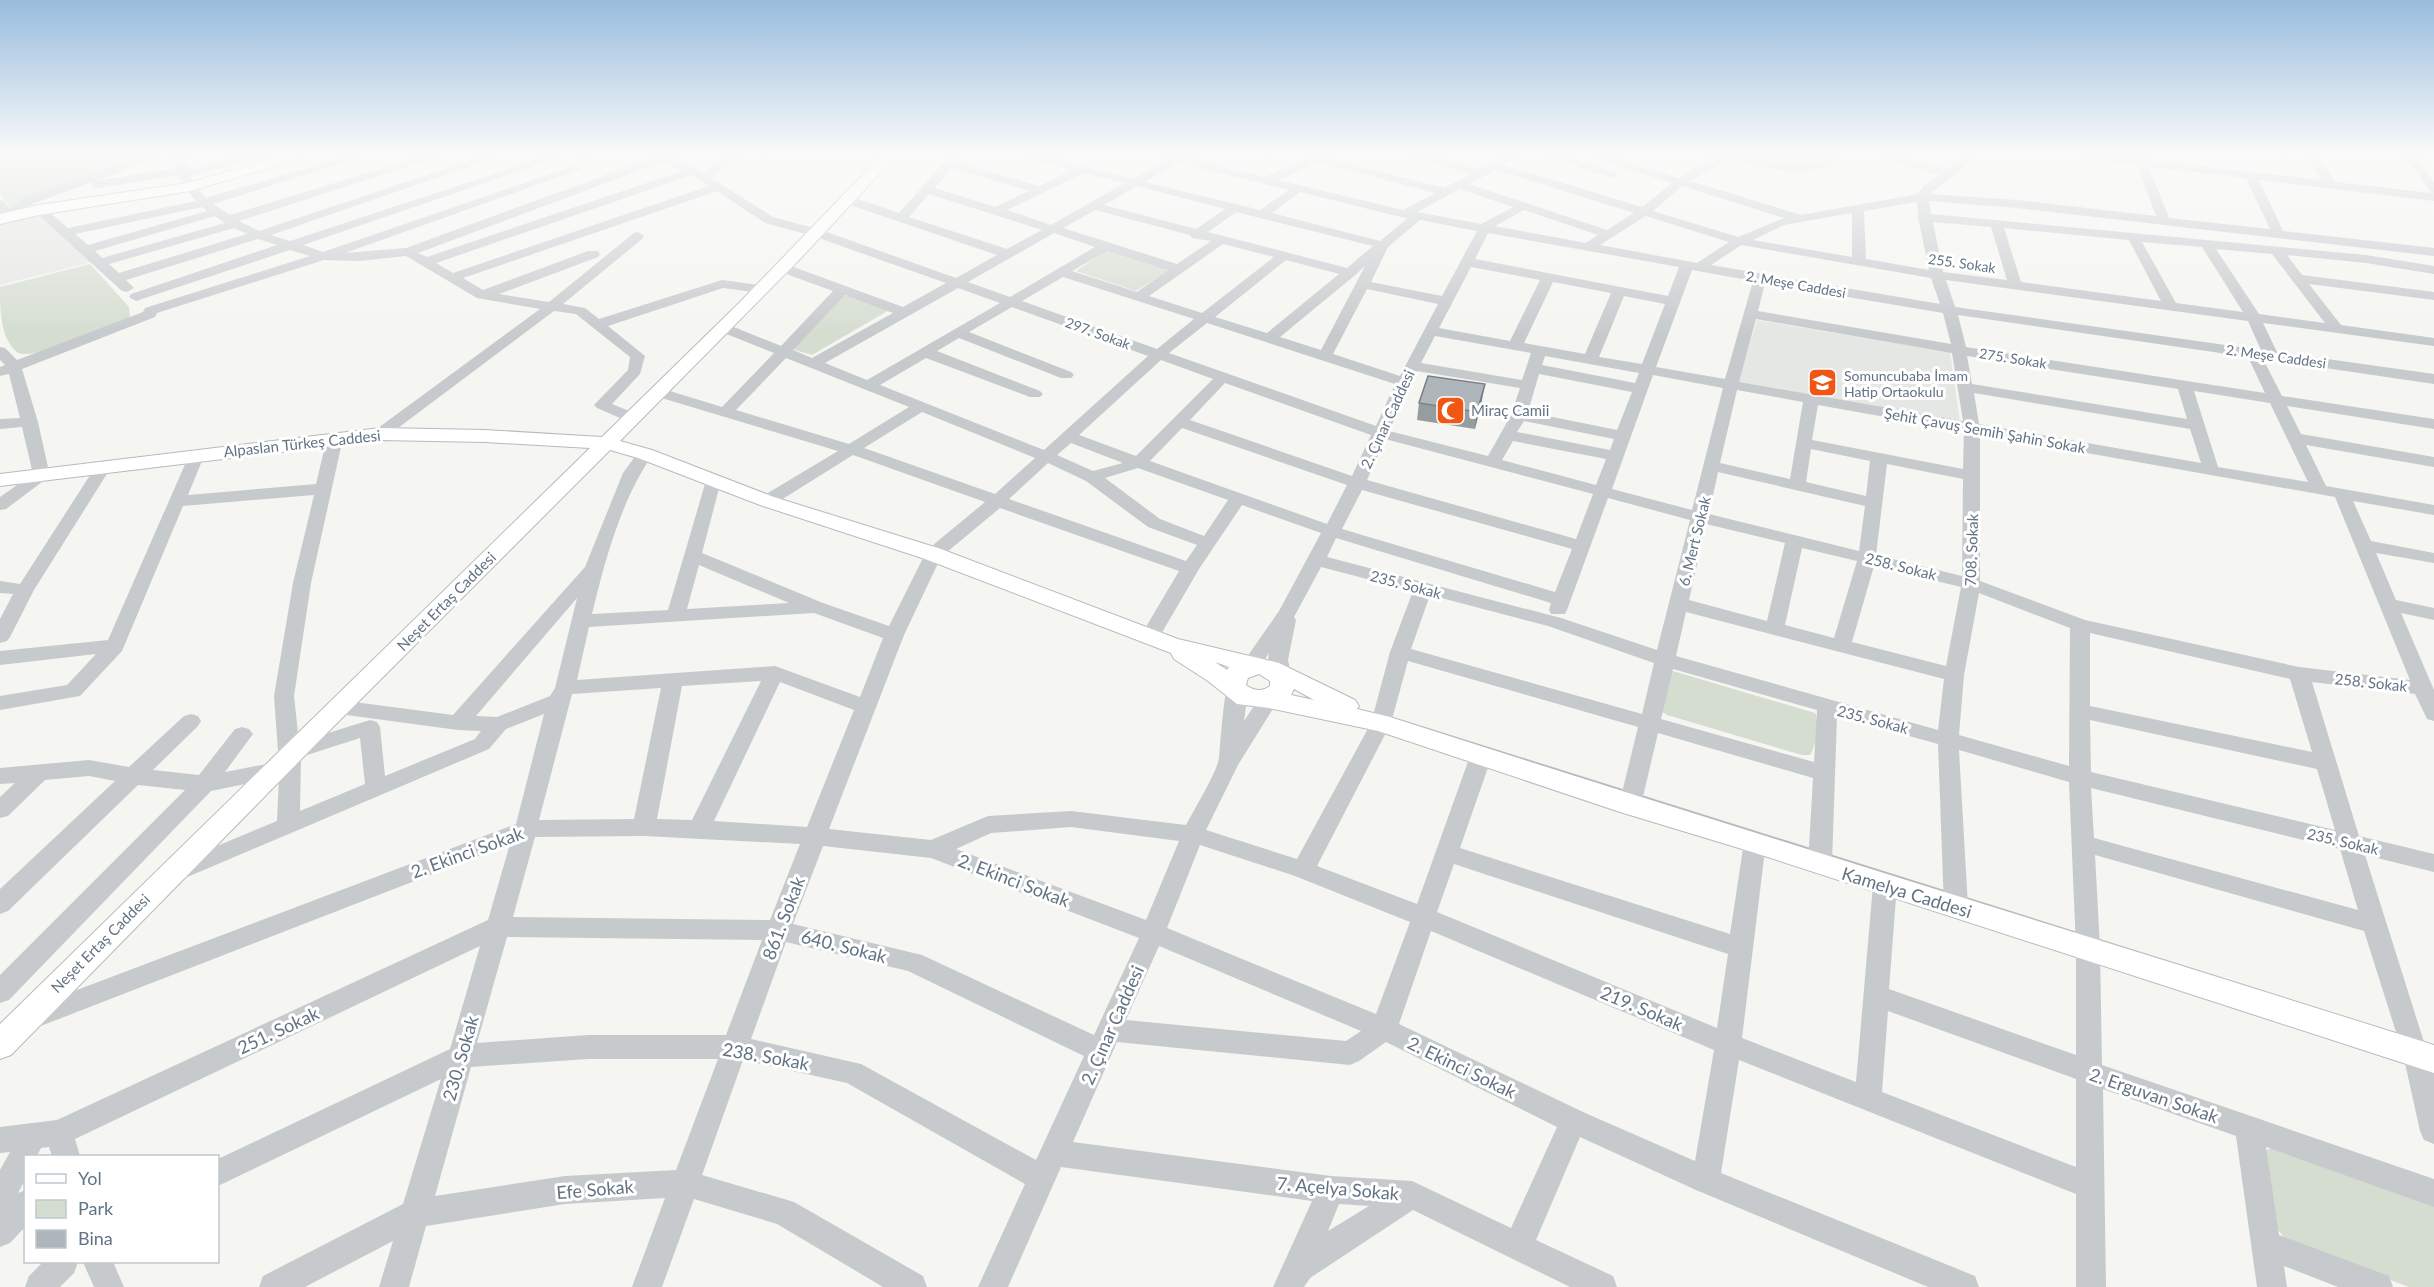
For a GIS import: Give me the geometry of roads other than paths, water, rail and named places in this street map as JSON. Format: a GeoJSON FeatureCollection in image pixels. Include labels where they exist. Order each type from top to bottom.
{"type":"FeatureCollection","features":[{"type":"Feature","properties":{"kind":"main road","name":"Neşet Ertaş Caddesi"},"geometry":{"type":"LineString","coordinates":[[0,1045],[281,762],[606,443],[660,393],[833,216]]}},
{"type":"Feature","properties":{"kind":"main road","name":"Alpaslan Türkeş Caddesi"},"geometry":{"type":"LineString","coordinates":[[0,480],[380,434],[485,436],[606,443],[645,454],[767,501],[933,554],[1174,646]]}},
{"type":"Feature","properties":{"kind":"main road"},"geometry":{"type":"LineString","coordinates":[[1174,646],[1196,648],[1232,658],[1250,667]]}},
{"type":"Feature","properties":{"kind":"main road"},"geometry":{"type":"LineString","coordinates":[[1174,646],[1246,698],[1262,701],[1276,696],[1284,686],[1281,675]]}},
{"type":"Feature","properties":{"kind":"main road"},"geometry":{"type":"LineString","coordinates":[[1235,690],[1234,679],[1243,669],[1264,666],[1380,723]]}},
{"type":"Feature","properties":{"kind":"main road"},"geometry":{"type":"LineString","coordinates":[[1269,699],[1380,723]]}},
{"type":"Feature","properties":{"kind":"main road","name":"Kamelya Caddesi"},"geometry":{"type":"LineString","coordinates":[[1380,723],[1630,805],[2088,948],[2425,1057]]}},
{"type":"Feature","properties":{"kind":"street"},"geometry":{"type":"LineString","coordinates":[[46,216],[100,262],[150,312],[167,318],[312,272]]}},
{"type":"Feature","properties":{"kind":"street"},"geometry":{"type":"LineString","coordinates":[[66,232],[142,216]]}},
{"type":"Feature","properties":{"kind":"street"},"geometry":{"type":"LineString","coordinates":[[86,250],[205,216]]}},
{"type":"Feature","properties":{"kind":"street"},"geometry":{"type":"LineString","coordinates":[[221,216],[258,235],[292,247],[323,256],[359,257],[408,252],[504,216]]}},
{"type":"Feature","properties":{"kind":"street"},"geometry":{"type":"LineString","coordinates":[[100,262],[250,216]]}},
{"type":"Feature","properties":{"kind":"street"},"geometry":{"type":"LineString","coordinates":[[117,278],[315,216]]}},
{"type":"Feature","properties":{"kind":"street"},"geometry":{"type":"LineString","coordinates":[[136,297],[379,216]]}},
{"type":"Feature","properties":{"kind":"street"},"geometry":{"type":"LineString","coordinates":[[6,368],[145,318],[150,312],[438,216]]}},
{"type":"Feature","properties":{"kind":"street"},"geometry":{"type":"LineString","coordinates":[[518,216],[535,224]]}},
{"type":"Feature","properties":{"kind":"street"},"geometry":{"type":"LineString","coordinates":[[426,262],[561,216]]}},
{"type":"Feature","properties":{"kind":"street"},"geometry":{"type":"LineString","coordinates":[[452,278],[634,216]]}},
{"type":"Feature","properties":{"kind":"street","name":"297. Sokak"},"geometry":{"type":"LineString","coordinates":[[763,216],[957,282],[1380,433]]}},
{"type":"Feature","properties":{"kind":"street"},"geometry":{"type":"LineString","coordinates":[[899,216],[1008,254]]}},
{"type":"Feature","properties":{"kind":"street"},"geometry":{"type":"LineString","coordinates":[[1012,216],[1178,269]]}},
{"type":"Feature","properties":{"kind":"street"},"geometry":{"type":"LineString","coordinates":[[814,363],[1075,216]]}},
{"type":"Feature","properties":{"kind":"street"},"geometry":{"type":"LineString","coordinates":[[1129,216],[1349,273]]}},
{"type":"Feature","properties":{"kind":"street"},"geometry":{"type":"LineString","coordinates":[[1196,235],[1222,216]]}},
{"type":"Feature","properties":{"kind":"street"},"geometry":{"type":"LineString","coordinates":[[1271,216],[1383,245]]}},
{"type":"Feature","properties":{"kind":"street"},"geometry":{"type":"LineString","coordinates":[[1269,339],[1383,245],[1411,216]]}},
{"type":"Feature","properties":{"kind":"street","name":"2. Meşe Caddesi"},"geometry":{"type":"LineString","coordinates":[[1418,216],[1949,310],[2434,380]]}},
{"type":"Feature","properties":{"kind":"street"},"geometry":{"type":"LineString","coordinates":[[1485,227],[1505,216]]}},
{"type":"Feature","properties":{"kind":"street"},"geometry":{"type":"LineString","coordinates":[[1554,216],[1608,234]]}},
{"type":"Feature","properties":{"kind":"street"},"geometry":{"type":"LineString","coordinates":[[1588,247],[1637,216]]}},
{"type":"Feature","properties":{"kind":"street","name":"255. Sokak"},"geometry":{"type":"LineString","coordinates":[[1657,216],[1738,241],[1937,275],[2434,342]]}},
{"type":"Feature","properties":{"kind":"street"},"geometry":{"type":"LineString","coordinates":[[1791,216],[1801,219]]}},
{"type":"Feature","properties":{"kind":"street"},"geometry":{"type":"LineString","coordinates":[[1554,622],[1673,301],[1693,265],[1772,225],[1816,216]]}},
{"type":"Feature","properties":{"kind":"street"},"geometry":{"type":"LineString","coordinates":[[1858,216],[1859,261]]}},
{"type":"Feature","properties":{"kind":"street"},"geometry":{"type":"LineString","coordinates":[[2128,216],[2434,252]]}},
{"type":"Feature","properties":{"kind":"street"},"geometry":{"type":"LineString","coordinates":[[2162,216],[2164,220]]}},
{"type":"Feature","properties":{"kind":"street"},"geometry":{"type":"LineString","coordinates":[[2270,216],[2278,234]]}},
{"type":"Feature","properties":{"kind":"street"},"geometry":{"type":"LineString","coordinates":[[1924,217],[2366,259],[2434,270]]}},
{"type":"Feature","properties":{"kind":"street","name":"708. Sokak"},"geometry":{"type":"LineString","coordinates":[[1924,217],[1937,275],[1959,350],[1972,428],[1971,584],[1954,675],[1948,740],[1956,907]]}},
{"type":"Feature","properties":{"kind":"street"},"geometry":{"type":"LineString","coordinates":[[1996,224],[2014,286]]}},
{"type":"Feature","properties":{"kind":"street","name":"2. Çınar Caddesi"},"geometry":{"type":"LineString","coordinates":[[1288,612],[1357,483],[1412,366],[1485,227]]}},
{"type":"Feature","properties":{"kind":"street"},"geometry":{"type":"LineString","coordinates":[[482,295],[600,258],[638,236]]}},
{"type":"Feature","properties":{"kind":"street"},"geometry":{"type":"LineString","coordinates":[[2133,237],[2170,307]]}},
{"type":"Feature","properties":{"kind":"street"},"geometry":{"type":"LineString","coordinates":[[565,240],[600,258]]}},
{"type":"Feature","properties":{"kind":"street"},"geometry":{"type":"LineString","coordinates":[[1138,297],[1219,241]]}},
{"type":"Feature","properties":{"kind":"street"},"geometry":{"type":"LineString","coordinates":[[2206,243],[2254,318],[2271,355]]}},
{"type":"Feature","properties":{"kind":"street"},"geometry":{"type":"LineString","coordinates":[[1325,356],[1383,245]]}},
{"type":"Feature","properties":{"kind":"street"},"geometry":{"type":"LineString","coordinates":[[868,385],[1106,246]]}},
{"type":"Feature","properties":{"kind":"street"},"geometry":{"type":"LineString","coordinates":[[2277,250],[2337,329]]}},
{"type":"Feature","properties":{"kind":"street"},"geometry":{"type":"LineString","coordinates":[[408,252],[482,295],[580,311],[599,324],[638,356],[635,371],[602,405],[633,418]]}},
{"type":"Feature","properties":{"kind":"street"},"geometry":{"type":"LineString","coordinates":[[933,554],[996,502],[1159,354],[1282,257]]}},
{"type":"Feature","properties":{"kind":"street"},"geometry":{"type":"LineString","coordinates":[[380,434],[552,306],[600,258]]}},
{"type":"Feature","properties":{"kind":"street"},"geometry":{"type":"LineString","coordinates":[[1467,262],[1673,301]]}},
{"type":"Feature","properties":{"kind":"street"},"geometry":{"type":"LineString","coordinates":[[783,268],[903,312]]}},
{"type":"Feature","properties":{"kind":"street"},"geometry":{"type":"LineString","coordinates":[[1061,273],[1404,382]]}},
{"type":"Feature","properties":{"kind":"street"},"geometry":{"type":"LineString","coordinates":[[1515,346],[1548,278]]}},
{"type":"Feature","properties":{"kind":"street","name":"6. Mert Sokak"},"geometry":{"type":"LineString","coordinates":[[1630,805],[1731,385],[1760,278]]}},
{"type":"Feature","properties":{"kind":"street"},"geometry":{"type":"LineString","coordinates":[[2300,279],[2430,296],[2434,309]]}},
{"type":"Feature","properties":{"kind":"street"},"geometry":{"type":"LineString","coordinates":[[599,324],[722,284],[761,289]]}},
{"type":"Feature","properties":{"kind":"street"},"geometry":{"type":"LineString","coordinates":[[1363,284],[1446,301]]}},
{"type":"Feature","properties":{"kind":"street"},"geometry":{"type":"LineString","coordinates":[[725,413],[842,290]]}},
{"type":"Feature","properties":{"kind":"street"},"geometry":{"type":"LineString","coordinates":[[1590,360],[1619,291]]}},
{"type":"Feature","properties":{"kind":"street","name":"275. Sokak"},"geometry":{"type":"LineString","coordinates":[[1751,314],[1959,350],[2434,424]]}},
{"type":"Feature","properties":{"kind":"street"},"geometry":{"type":"LineString","coordinates":[[724,328],[1046,456],[1092,477],[1154,523],[1207,543]]}},
{"type":"Feature","properties":{"kind":"street","name":"Şehit Çavuş Semih Şahin Sokak"},"geometry":{"type":"LineString","coordinates":[[1430,331],[2434,510]]}},
{"type":"Feature","properties":{"kind":"street"},"geometry":{"type":"LineString","coordinates":[[958,333],[1066,375]]}},
{"type":"Feature","properties":{"kind":"street"},"geometry":{"type":"LineString","coordinates":[[0,351],[6,368],[19,381],[42,476],[0,505]]}},
{"type":"Feature","properties":{"kind":"street"},"geometry":{"type":"LineString","coordinates":[[1492,462],[1519,415],[1539,351]]}},
{"type":"Feature","properties":{"kind":"street"},"geometry":{"type":"LineString","coordinates":[[926,352],[1035,394]]}},
{"type":"Feature","properties":{"kind":"street"},"geometry":{"type":"LineString","coordinates":[[2253,353],[2320,490]]}},
{"type":"Feature","properties":{"kind":"street"},"geometry":{"type":"LineString","coordinates":[[1412,366],[1527,385]]}},
{"type":"Feature","properties":{"kind":"street"},"geometry":{"type":"LineString","coordinates":[[1533,368],[1640,389]]}},
{"type":"Feature","properties":{"kind":"street"},"geometry":{"type":"LineString","coordinates":[[1092,477],[1139,463],[1223,377]]}},
{"type":"Feature","properties":{"kind":"street"},"geometry":{"type":"LineString","coordinates":[[0,381],[19,381]]}},
{"type":"Feature","properties":{"kind":"street"},"geometry":{"type":"LineString","coordinates":[[2184,385],[2211,470]]}},
{"type":"Feature","properties":{"kind":"street"},"geometry":{"type":"LineString","coordinates":[[1965,387],[2196,425]]}},
{"type":"Feature","properties":{"kind":"street"},"geometry":{"type":"LineString","coordinates":[[660,393],[853,450],[1190,569]]}},
{"type":"Feature","properties":{"kind":"street"},"geometry":{"type":"LineString","coordinates":[[1797,485],[1811,399]]}},
{"type":"Feature","properties":{"kind":"street"},"geometry":{"type":"LineString","coordinates":[[767,501],[922,406]]}},
{"type":"Feature","properties":{"kind":"street"},"geometry":{"type":"LineString","coordinates":[[1519,415],[1623,436]]}},
{"type":"Feature","properties":{"kind":"street"},"geometry":{"type":"LineString","coordinates":[[0,424],[30,422]]}},
{"type":"Feature","properties":{"kind":"street"},"geometry":{"type":"LineString","coordinates":[[1180,422],[1357,483],[1582,546]]}},
{"type":"Feature","properties":{"kind":"street","name":"258. Sokak"},"geometry":{"type":"LineString","coordinates":[[1380,433],[1602,492],[1971,584],[2080,625],[2299,674],[2423,688]]}},
{"type":"Feature","properties":{"kind":"street"},"geometry":{"type":"LineString","coordinates":[[1508,435],[1615,456]]}},
{"type":"Feature","properties":{"kind":"street","name":"235. Sokak"},"geometry":{"type":"LineString","coordinates":[[1068,436],[1237,499],[1331,531],[1562,600]]}},
{"type":"Feature","properties":{"kind":"street"},"geometry":{"type":"LineString","coordinates":[[288,827],[281,762],[284,696],[302,583],[335,438]]}},
{"type":"Feature","properties":{"kind":"street"},"geometry":{"type":"LineString","coordinates":[[2295,438],[2434,462]]}},
{"type":"Feature","properties":{"kind":"street"},"geometry":{"type":"LineString","coordinates":[[1804,443],[1972,476]]}},
{"type":"Feature","properties":{"kind":"street"},"geometry":{"type":"LineString","coordinates":[[458,723],[594,568],[631,473],[645,454]]}},
{"type":"Feature","properties":{"kind":"street"},"geometry":{"type":"LineString","coordinates":[[0,703],[73,691],[115,646],[196,456]]}},
{"type":"Feature","properties":{"kind":"street"},"geometry":{"type":"LineString","coordinates":[[1841,646],[1867,558],[1879,458]]}},
{"type":"Feature","properties":{"kind":"street"},"geometry":{"type":"LineString","coordinates":[[1712,466],[1874,503]]}},
{"type":"Feature","properties":{"kind":"street"},"geometry":{"type":"LineString","coordinates":[[0,637],[25,590],[102,469]]}},
{"type":"Feature","properties":{"kind":"street"},"geometry":{"type":"LineString","coordinates":[[676,615],[713,481]]}},
{"type":"Feature","properties":{"kind":"street"},"geometry":{"type":"LineString","coordinates":[[177,501],[322,489]]}},
{"type":"Feature","properties":{"kind":"street"},"geometry":{"type":"LineString","coordinates":[[2342,494],[2388,604],[2424,668],[2423,688],[2434,714]]}},
{"type":"Feature","properties":{"kind":"street"},"geometry":{"type":"LineString","coordinates":[[1150,637],[1190,569],[1237,499]]}},
{"type":"Feature","properties":{"kind":"street"},"geometry":{"type":"LineString","coordinates":[[1775,629],[1795,540]]}},
{"type":"Feature","properties":{"kind":"street"},"geometry":{"type":"LineString","coordinates":[[2363,545],[2434,558]]}},
{"type":"Feature","properties":{"kind":"street","name":"861. Sokak"},"geometry":{"type":"LineString","coordinates":[[647,1287],[778,930],[894,635],[933,554]]}},
{"type":"Feature","properties":{"kind":"street"},"geometry":{"type":"LineString","coordinates":[[693,556],[816,607],[894,635]]}},
{"type":"Feature","properties":{"kind":"street","name":"235. Sokak"},"geometry":{"type":"LineString","coordinates":[[1316,560],[1554,622],[1665,660],[2080,777],[2434,863]]}},
{"type":"Feature","properties":{"kind":"street","name":"230. Sokak"},"geometry":{"type":"LineString","coordinates":[[394,1287],[526,829],[594,568]]}},
{"type":"Feature","properties":{"kind":"street"},"geometry":{"type":"LineString","coordinates":[[0,587],[25,590]]}},
{"type":"Feature","properties":{"kind":"street"},"geometry":{"type":"LineString","coordinates":[[1303,870],[1380,723],[1400,652],[1423,588]]}},
{"type":"Feature","properties":{"kind":"street"},"geometry":{"type":"LineString","coordinates":[[1678,604],[1954,675]]}},
{"type":"Feature","properties":{"kind":"street"},"geometry":{"type":"LineString","coordinates":[[2388,604],[2434,614]]}},
{"type":"Feature","properties":{"kind":"street"},"geometry":{"type":"LineString","coordinates":[[581,621],[816,607]]}},
{"type":"Feature","properties":{"kind":"street"},"geometry":{"type":"LineString","coordinates":[[1250,667],[1288,612]]}},
{"type":"Feature","properties":{"kind":"street"},"geometry":{"type":"LineString","coordinates":[[1281,675],[1278,660],[1288,612]]}},
{"type":"Feature","properties":{"kind":"street"},"geometry":{"type":"LineString","coordinates":[[2080,625],[2080,777],[2088,948],[2091,1287]]}},
{"type":"Feature","properties":{"kind":"street"},"geometry":{"type":"LineString","coordinates":[[0,658],[115,646]]}},
{"type":"Feature","properties":{"kind":"street"},"geometry":{"type":"LineString","coordinates":[[1400,652],[1824,773]]}},
{"type":"Feature","properties":{"kind":"street"},"geometry":{"type":"LineString","coordinates":[[699,829],[775,673]]}},
{"type":"Feature","properties":{"kind":"street"},"geometry":{"type":"LineString","coordinates":[[168,875],[288,827],[482,744],[499,724],[561,695],[673,680],[775,673],[867,707]]}},
{"type":"Feature","properties":{"kind":"street"},"geometry":{"type":"LineString","coordinates":[[2299,674],[2374,924],[2425,1057],[2434,1131]]}},
{"type":"Feature","properties":{"kind":"street"},"geometry":{"type":"LineString","coordinates":[[644,827],[673,680]]}},
{"type":"Feature","properties":{"kind":"street"},"geometry":{"type":"LineString","coordinates":[[1228,763],[1236,706],[1235,690]]}},
{"type":"Feature","properties":{"kind":"street"},"geometry":{"type":"LineString","coordinates":[[1228,763],[1269,699]]}},
{"type":"Feature","properties":{"kind":"street"},"geometry":{"type":"LineString","coordinates":[[339,707],[458,723],[499,724]]}},
{"type":"Feature","properties":{"kind":"street"},"geometry":{"type":"LineString","coordinates":[[1820,864],[1827,707]]}},
{"type":"Feature","properties":{"kind":"street"},"geometry":{"type":"LineString","coordinates":[[2080,711],[2326,763]]}},
{"type":"Feature","properties":{"kind":"street"},"geometry":{"type":"LineString","coordinates":[[0,904],[191,721]]}},
{"type":"Feature","properties":{"kind":"street"},"geometry":{"type":"LineString","coordinates":[[0,776],[89,768],[133,776],[204,784],[281,762],[370,727],[376,790]]}},
{"type":"Feature","properties":{"kind":"street"},"geometry":{"type":"LineString","coordinates":[[0,992],[204,784],[242,734]]}},
{"type":"Feature","properties":{"kind":"street"},"geometry":{"type":"LineString","coordinates":[[1384,1029],[1481,756]]}},
{"type":"Feature","properties":{"kind":"street","name":"2. Çınar Caddesi"},"geometry":{"type":"LineString","coordinates":[[993,1287],[1153,933],[1193,834],[1228,763]]}},
{"type":"Feature","properties":{"kind":"street"},"geometry":{"type":"LineString","coordinates":[[0,810],[41,771]]}},
{"type":"Feature","properties":{"kind":"street","name":"219. Sokak"},"geometry":{"type":"LineString","coordinates":[[933,849],[988,825],[1071,819],[1193,834],[1303,870],[1424,917],[1728,1044],[2089,1186]]}},
{"type":"Feature","properties":{"kind":"street","name":"2. Ekinci Sokak"},"geometry":{"type":"LineString","coordinates":[[22,1022],[526,829],[644,827],[699,829],[815,836],[933,849],[1153,933],[1384,1029],[1573,1121],[1706,1180],[1964,1287]]}},
{"type":"Feature","properties":{"kind":"street"},"geometry":{"type":"LineString","coordinates":[[1706,1180],[1728,1044],[1755,843]]}},
{"type":"Feature","properties":{"kind":"street"},"geometry":{"type":"LineString","coordinates":[[2082,843],[2374,924]]}},
{"type":"Feature","properties":{"kind":"street"},"geometry":{"type":"LineString","coordinates":[[1446,852],[1741,948]]}},
{"type":"Feature","properties":{"kind":"street"},"geometry":{"type":"LineString","coordinates":[[1868,1100],[1885,885]]}},
{"type":"Feature","properties":{"kind":"street","name":"640. Sokak"},"geometry":{"type":"LineString","coordinates":[[497,927],[778,930],[913,962],[1105,1040],[1350,1053],[1384,1029]]}},
{"type":"Feature","properties":{"kind":"street","name":"251. Sokak"},"geometry":{"type":"LineString","coordinates":[[0,1140],[52,1142],[497,927]]}},
{"type":"Feature","properties":{"kind":"street","name":"2. Erguvan Sokak"},"geometry":{"type":"LineString","coordinates":[[1875,995],[2434,1192]]}},
{"type":"Feature","properties":{"kind":"street","name":"238. Sokak"},"geometry":{"type":"LineString","coordinates":[[461,1056],[588,1047],[735,1047],[852,1072],[1042,1179]]}},
{"type":"Feature","properties":{"kind":"street"},"geometry":{"type":"LineString","coordinates":[[219,1173],[461,1056]]}},
{"type":"Feature","properties":{"kind":"street"},"geometry":{"type":"LineString","coordinates":[[1518,1246],[1573,1121]]}},
{"type":"Feature","properties":{"kind":"street"},"geometry":{"type":"LineString","coordinates":[[2249,1128],[2272,1287]]}},
{"type":"Feature","properties":{"kind":"street"},"geometry":{"type":"LineString","coordinates":[[40,1155],[52,1142]]}},
{"type":"Feature","properties":{"kind":"street","name":"7. Açelya Sokak"},"geometry":{"type":"LineString","coordinates":[[1054,1153],[1330,1190],[1412,1195],[1602,1287]]}},
{"type":"Feature","properties":{"kind":"street"},"geometry":{"type":"LineString","coordinates":[[0,1198],[24,1172]]}},
{"type":"Feature","properties":{"kind":"street","name":"Efe Sokak"},"geometry":{"type":"LineString","coordinates":[[274,1287],[416,1214],[565,1190],[684,1183],[784,1212],[912,1287]]}},
{"type":"Feature","properties":{"kind":"street"},"geometry":{"type":"LineString","coordinates":[[1294,1277],[1330,1190]]}},
{"type":"Feature","properties":{"kind":"street"},"geometry":{"type":"LineString","coordinates":[[1294,1277],[1412,1195]]}},
{"type":"Feature","properties":{"kind":"street"},"geometry":{"type":"LineString","coordinates":[[0,1233],[24,1206]]}},
{"type":"Feature","properties":{"kind":"street"},"geometry":{"type":"LineString","coordinates":[[2266,1245],[2378,1287]]}},
{"type":"Feature","properties":{"kind":"street"},"geometry":{"type":"LineString","coordinates":[[40,1287],[62,1263]]}},
{"type":"Feature","properties":{"kind":"street"},"geometry":{"type":"LineString","coordinates":[[98,1263],[109,1287]]}},
{"type":"Feature","properties":{"kind":"place","name":"Somuncubaba İmam Hatip Ortaokulu"},"geometry":{"type":"Point","coordinates":[1823,383]}},
{"type":"Feature","properties":{"kind":"place","name":"Miraç Camii"},"geometry":{"type":"Point","coordinates":[1450,410]}}]}
